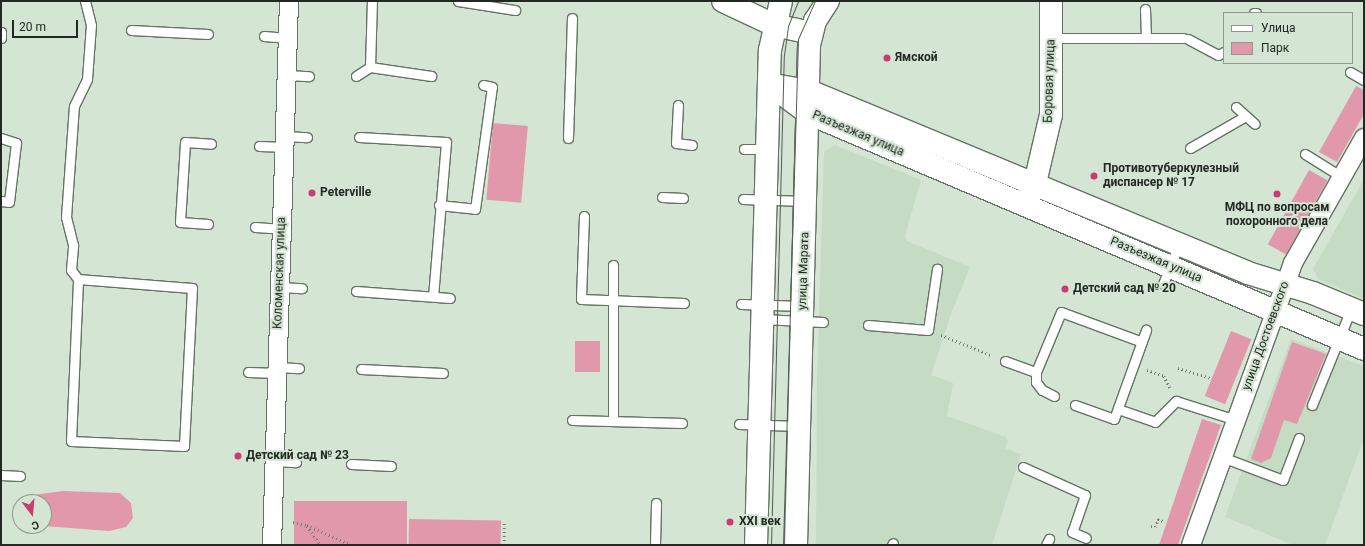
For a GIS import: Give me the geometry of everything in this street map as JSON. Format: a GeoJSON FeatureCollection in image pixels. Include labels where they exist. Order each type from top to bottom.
{"type":"FeatureCollection","features":[{"type":"Feature","properties":{"kind":"street","name":"Коломенская улица"},"geometry":{"type":"LineString","coordinates":[[272,545],[289,1]]}},
{"type":"Feature","properties":{"kind":"street"},"geometry":{"type":"LineString","coordinates":[[723,1],[774,25],[812,33]]}},
{"type":"Feature","properties":{"kind":"street"},"geometry":{"type":"LineString","coordinates":[[756,545],[749,424],[763,312],[769,84],[774,25],[780,1]]}},
{"type":"Feature","properties":{"kind":"street"},"geometry":{"type":"LineString","coordinates":[[780,1],[812,33]]}},
{"type":"Feature","properties":{"kind":"street","name":"улица Марата"},"geometry":{"type":"LineString","coordinates":[[796,545],[799,426],[809,316],[806,201],[812,33],[818,15],[828,1]]}},
{"type":"Feature","properties":{"kind":"street","name":"Боровая улица"},"geometry":{"type":"LineString","coordinates":[[1025,204],[1035,183],[1051,115],[1051,1]]}},
{"type":"Feature","properties":{"kind":"street","name":"Разъезжая улица"},"geometry":{"type":"LineString","coordinates":[[769,84],[809,91],[1035,183],[1248,274],[1285,284],[1358,312]]}},
{"type":"Feature","properties":{"kind":"street","name":"Разъезжая улица"},"geometry":{"type":"LineString","coordinates":[[769,84],[808,113],[1025,204],[1167,275],[1274,311],[1364,350]]}},
{"type":"Feature","properties":{"kind":"street","name":"улица Достоевского"},"geometry":{"type":"LineString","coordinates":[[1191,545],[1274,311],[1293,263],[1363,140]]}},
{"type":"Feature","properties":{"kind":"lane"},"geometry":{"type":"LineString","coordinates":[[78,279],[192,288],[184,446],[71,441],[78,279],[71,270],[73,245],[66,217],[74,106],[87,79],[91,25],[85,1]]}},
{"type":"Feature","properties":{"kind":"lane"},"geometry":{"type":"LineString","coordinates":[[370,67],[372,1]]}},
{"type":"Feature","properties":{"kind":"lane"},"geometry":{"type":"LineString","coordinates":[[458,1],[515,10]]}},
{"type":"Feature","properties":{"kind":"lane"},"geometry":{"type":"LineString","coordinates":[[1145,9],[1146,38]]}},
{"type":"Feature","properties":{"kind":"lane"},"geometry":{"type":"LineString","coordinates":[[568,138],[572,18]]}},
{"type":"Feature","properties":{"kind":"lane"},"geometry":{"type":"LineString","coordinates":[[131,30],[208,34]]}},
{"type":"Feature","properties":{"kind":"lane"},"geometry":{"type":"LineString","coordinates":[[1,32],[1,38]]}},
{"type":"Feature","properties":{"kind":"lane"},"geometry":{"type":"LineString","coordinates":[[264,36],[288,38]]}},
{"type":"Feature","properties":{"kind":"lane"},"geometry":{"type":"LineString","coordinates":[[1052,38],[1186,38],[1221,56]]}},
{"type":"Feature","properties":{"kind":"lane"},"geometry":{"type":"LineString","coordinates":[[356,76],[370,67],[431,76]]}},
{"type":"Feature","properties":{"kind":"lane"},"geometry":{"type":"LineString","coordinates":[[1350,72],[1364,80]]}},
{"type":"Feature","properties":{"kind":"lane"},"geometry":{"type":"LineString","coordinates":[[287,75],[309,76]]}},
{"type":"Feature","properties":{"kind":"lane"},"geometry":{"type":"LineString","coordinates":[[439,206],[475,209],[492,87],[483,85]]}},
{"type":"Feature","properties":{"kind":"lane"},"geometry":{"type":"LineString","coordinates":[[678,105],[676,143],[692,144]]}},
{"type":"Feature","properties":{"kind":"lane"},"geometry":{"type":"LineString","coordinates":[[1236,107],[1244,117],[1254,124]]}},
{"type":"Feature","properties":{"kind":"lane"},"geometry":{"type":"LineString","coordinates":[[1190,148],[1244,117]]}},
{"type":"Feature","properties":{"kind":"lane"},"geometry":{"type":"LineString","coordinates":[[259,146],[307,137]]}},
{"type":"Feature","properties":{"kind":"lane"},"geometry":{"type":"LineString","coordinates":[[359,137],[446,142],[439,206],[433,296]]}},
{"type":"Feature","properties":{"kind":"lane"},"geometry":{"type":"LineString","coordinates":[[1,138],[16,143],[9,202],[1,201]]}},
{"type":"Feature","properties":{"kind":"lane"},"geometry":{"type":"LineString","coordinates":[[208,224],[180,222],[185,142],[211,144]]}},
{"type":"Feature","properties":{"kind":"lane"},"geometry":{"type":"LineString","coordinates":[[744,149],[768,149]]}},
{"type":"Feature","properties":{"kind":"lane"},"geometry":{"type":"LineString","coordinates":[[1305,154],[1342,177]]}},
{"type":"Feature","properties":{"kind":"lane"},"geometry":{"type":"LineString","coordinates":[[662,197],[683,198]]}},
{"type":"Feature","properties":{"kind":"lane"},"geometry":{"type":"LineString","coordinates":[[743,199],[806,201]]}},
{"type":"Feature","properties":{"kind":"lane"},"geometry":{"type":"LineString","coordinates":[[584,216],[581,299],[684,303]]}},
{"type":"Feature","properties":{"kind":"lane"},"geometry":{"type":"LineString","coordinates":[[255,227],[282,229]]}},
{"type":"Feature","properties":{"kind":"lane"},"geometry":{"type":"LineString","coordinates":[[1167,275],[1179,244]]}},
{"type":"Feature","properties":{"kind":"lane"},"geometry":{"type":"LineString","coordinates":[[613,265],[613,421]]}},
{"type":"Feature","properties":{"kind":"lane"},"geometry":{"type":"LineString","coordinates":[[868,324],[928,330],[937,269]]}},
{"type":"Feature","properties":{"kind":"lane"},"geometry":{"type":"LineString","coordinates":[[280,287],[302,288]]}},
{"type":"Feature","properties":{"kind":"lane"},"geometry":{"type":"LineString","coordinates":[[356,291],[450,298]]}},
{"type":"Feature","properties":{"kind":"lane"},"geometry":{"type":"LineString","coordinates":[[741,304],[763,312],[809,316]]}},
{"type":"Feature","properties":{"kind":"lane"},"geometry":{"type":"LineString","coordinates":[[763,312],[809,316]]}},
{"type":"Feature","properties":{"kind":"lane"},"geometry":{"type":"LineString","coordinates":[[1054,396],[1042,390],[1036,382],[1036,372],[1061,312],[1142,342]]}},
{"type":"Feature","properties":{"kind":"lane"},"geometry":{"type":"LineString","coordinates":[[1312,405],[1339,339],[1358,312]]}},
{"type":"Feature","properties":{"kind":"lane"},"geometry":{"type":"LineString","coordinates":[[1076,405],[1114,419],[1146,330]]}},
{"type":"Feature","properties":{"kind":"lane"},"geometry":{"type":"LineString","coordinates":[[1005,361],[1036,372]]}},
{"type":"Feature","properties":{"kind":"lane"},"geometry":{"type":"LineString","coordinates":[[248,372],[299,368]]}},
{"type":"Feature","properties":{"kind":"lane"},"geometry":{"type":"LineString","coordinates":[[361,369],[443,373]]}},
{"type":"Feature","properties":{"kind":"lane"},"geometry":{"type":"LineString","coordinates":[[188,370],[197,370]]}},
{"type":"Feature","properties":{"kind":"lane"},"geometry":{"type":"LineString","coordinates":[[1118,409],[1154,425],[1176,401],[1236,420]]}},
{"type":"Feature","properties":{"kind":"lane"},"geometry":{"type":"LineString","coordinates":[[572,420],[682,423]]}},
{"type":"Feature","properties":{"kind":"lane"},"geometry":{"type":"LineString","coordinates":[[749,424],[799,426]]}},
{"type":"Feature","properties":{"kind":"lane"},"geometry":{"type":"LineString","coordinates":[[1222,457],[1282,480],[1299,438]]}},
{"type":"Feature","properties":{"kind":"lane"},"geometry":{"type":"LineString","coordinates":[[274,461],[296,462]]}},
{"type":"Feature","properties":{"kind":"lane"},"geometry":{"type":"LineString","coordinates":[[351,464],[391,466]]}},
{"type":"Feature","properties":{"kind":"lane"},"geometry":{"type":"LineString","coordinates":[[1023,467],[1085,495],[1072,532],[1086,538]]}},
{"type":"Feature","properties":{"kind":"lane"},"geometry":{"type":"LineString","coordinates":[[1,475],[20,476]]}},
{"type":"Feature","properties":{"kind":"lane"},"geometry":{"type":"LineString","coordinates":[[655,545],[656,502]]}},
{"type":"Feature","properties":{"kind":"path"},"geometry":{"type":"LineString","coordinates":[[928,330],[1005,361]]}},
{"type":"Feature","properties":{"kind":"path"},"geometry":{"type":"LineString","coordinates":[[1134,365],[1164,376],[1176,401]]}},
{"type":"Feature","properties":{"kind":"path"},"geometry":{"type":"LineString","coordinates":[[1178,368],[1210,378]]}},
{"type":"Feature","properties":{"kind":"path"},"geometry":{"type":"LineString","coordinates":[[1151,526],[1155,527],[1158,519],[1163,521]]}},
{"type":"Feature","properties":{"kind":"path"},"geometry":{"type":"LineString","coordinates":[[293,522],[307,525],[351,545]]}},
{"type":"Feature","properties":{"kind":"path"},"geometry":{"type":"LineString","coordinates":[[504,522],[504,545]]}},
{"type":"Feature","properties":{"kind":"path"},"geometry":{"type":"LineString","coordinates":[[307,525],[321,545]]}},
{"type":"Feature","properties":{"kind":"shaded area"},"geometry":{"type":"Polygon","coordinates":[[[835,145],[921,180],[905,236],[907,241],[970,267],[951,314],[931,375],[953,383],[947,416],[1006,437],[1008,441],[1005,448],[1021,454],[992,545],[816,545],[817,381],[824,151],[835,145]]]}},
{"type":"Feature","properties":{"kind":"shaded area"},"geometry":{"type":"Polygon","coordinates":[[[1364,179],[1364,299],[1318,279],[1313,269],[1364,179]]]}},
{"type":"Feature","properties":{"kind":"shaded area"},"geometry":{"type":"Polygon","coordinates":[[[1291,339],[1364,366],[1364,438],[1325,545],[1293,545],[1225,517],[1291,339]]]}},
{"type":"Feature","properties":{"kind":"green space"},"geometry":{"type":"Polygon","coordinates":[[[1356,86],[1364,90],[1364,114],[1337,162],[1319,152],[1356,86]]]}},
{"type":"Feature","properties":{"kind":"green space"},"geometry":{"type":"Polygon","coordinates":[[[493,123],[528,126],[521,203],[486,200],[493,123]]]}},
{"type":"Feature","properties":{"kind":"green space"},"geometry":{"type":"Polygon","coordinates":[[[1309,170],[1327,180],[1286,255],[1268,244],[1309,170]]]}},
{"type":"Feature","properties":{"kind":"green space"},"geometry":{"type":"Polygon","coordinates":[[[1231,331],[1251,339],[1225,404],[1205,396],[1231,331]]]}},
{"type":"Feature","properties":{"kind":"green space"},"geometry":{"type":"Polygon","coordinates":[[[575,341],[600,341],[600,372],[575,372],[575,341]]]}},
{"type":"Feature","properties":{"kind":"green space"},"geometry":{"type":"Polygon","coordinates":[[[1292,342],[1326,354],[1297,424],[1284,420],[1271,458],[1261,463],[1251,459],[1292,342]]]}},
{"type":"Feature","properties":{"kind":"green space"},"geometry":{"type":"Polygon","coordinates":[[[1202,419],[1221,425],[1178,545],[1159,545],[1202,419]]]}},
{"type":"Feature","properties":{"kind":"green space"},"geometry":{"type":"Polygon","coordinates":[[[63,491],[120,493],[131,503],[133,518],[126,527],[109,531],[52,527],[52,494],[40,494],[63,491]]]}},
{"type":"Feature","properties":{"kind":"green space"},"geometry":{"type":"Polygon","coordinates":[[[294,501],[407,501],[407,545],[294,545],[294,501]]]}},
{"type":"Feature","properties":{"kind":"green space"},"geometry":{"type":"Polygon","coordinates":[[[409,519],[501,521],[501,545],[409,545],[409,519]]]}},
{"type":"Feature","properties":{"kind":"tram line"},"geometry":{"type":"LineString","coordinates":[[771,545],[784,55],[788,26],[798,1]]}},
{"type":"Feature","properties":{"kind":"tram line"},"geometry":{"type":"LineString","coordinates":[[783,545],[798,39],[815,1]]}},
{"type":"Feature","properties":{"kind":"place","name":"Ямской"},"geometry":{"type":"Point","coordinates":[887,58]}},
{"type":"Feature","properties":{"kind":"place","name":"Противотуберкулезный диспансер № 17"},"geometry":{"type":"Point","coordinates":[1094,176]}},
{"type":"Feature","properties":{"kind":"place","name":"Peterville"},"geometry":{"type":"Point","coordinates":[312,193]}},
{"type":"Feature","properties":{"kind":"place","name":"МФЦ по вопросам похоронного дела"},"geometry":{"type":"Point","coordinates":[1277,194]}},
{"type":"Feature","properties":{"kind":"place","name":"Детский сад № 20"},"geometry":{"type":"Point","coordinates":[1065,289]}},
{"type":"Feature","properties":{"kind":"place","name":"Детский сад № 23"},"geometry":{"type":"Point","coordinates":[238,456]}},
{"type":"Feature","properties":{"kind":"place","name":"XXI век"},"geometry":{"type":"Point","coordinates":[730,522]}}]}
